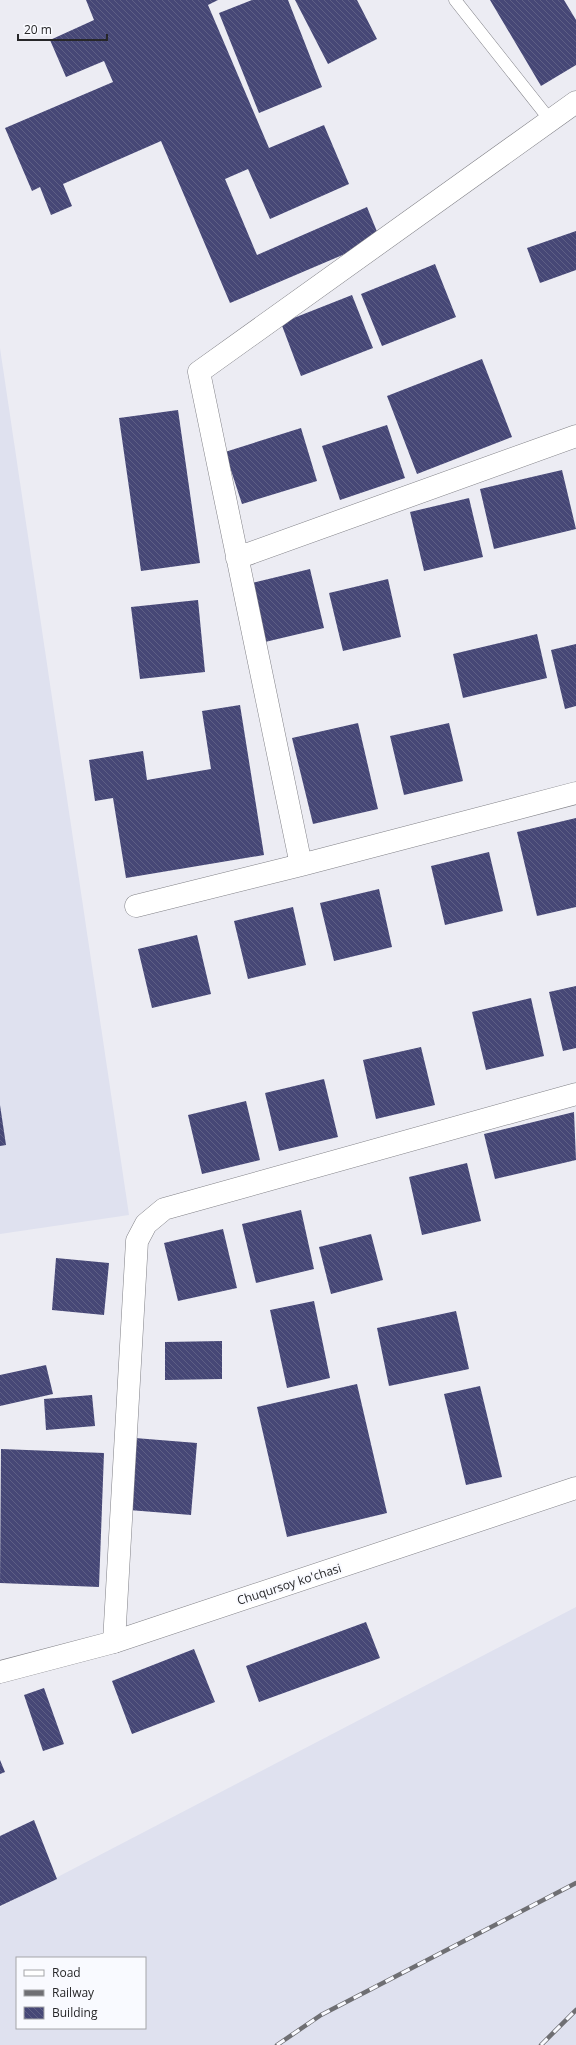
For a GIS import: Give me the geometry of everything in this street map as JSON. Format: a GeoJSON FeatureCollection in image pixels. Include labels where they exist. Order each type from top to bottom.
{"type":"FeatureCollection","features":[{"type":"Feature","properties":{"kind":"street"},"geometry":{"type":"LineString","coordinates":[[301,865],[199,372],[576,102]]}},
{"type":"Feature","properties":{"kind":"street"},"geometry":{"type":"LineString","coordinates":[[237,558],[576,436]]}},
{"type":"Feature","properties":{"kind":"street"},"geometry":{"type":"LineString","coordinates":[[136,906],[301,865],[576,793]]}},
{"type":"Feature","properties":{"kind":"street"},"geometry":{"type":"LineString","coordinates":[[114,1642],[137,1241],[146,1224],[164,1209],[576,1094]]}},
{"type":"Feature","properties":{"kind":"street","name":"Chuqursoy ko'chasi"},"geometry":{"type":"LineString","coordinates":[[0,1672],[114,1642],[576,1488]]}},
{"type":"Feature","properties":{"kind":"lane"},"geometry":{"type":"LineString","coordinates":[[455,0],[550,120]]}},
{"type":"Feature","properties":{"kind":"shaded area"},"geometry":{"type":"Polygon","coordinates":[[[0,348],[129,1215],[0,1234],[0,348]]]}},
{"type":"Feature","properties":{"kind":"shaded area"},"geometry":{"type":"Polygon","coordinates":[[[576,1607],[576,2045],[0,2045],[0,1907],[576,1607]]]}},
{"type":"Feature","properties":{"kind":"building"},"geometry":{"type":"Polygon","coordinates":[[[86,0],[218,0],[208,5],[269,148],[324,125],[349,184],[270,219],[248,169],[225,179],[257,255],[367,207],[380,239],[230,303],[161,141],[63,184],[72,206],[51,215],[40,187],[32,191],[5,128],[113,82],[104,61],[66,77],[50,40],[94,20],[86,0]]]}},
{"type":"Feature","properties":{"kind":"building"},"geometry":{"type":"Polygon","coordinates":[[[252,0],[288,0],[322,87],[259,113],[219,13],[252,0]]]}},
{"type":"Feature","properties":{"kind":"building"},"geometry":{"type":"Polygon","coordinates":[[[295,0],[357,0],[377,39],[328,64],[295,0]]]}},
{"type":"Feature","properties":{"kind":"building"},"geometry":{"type":"Polygon","coordinates":[[[490,0],[564,0],[576,20],[576,65],[541,86],[490,0]]]}},
{"type":"Feature","properties":{"kind":"building"},"geometry":{"type":"Polygon","coordinates":[[[576,231],[576,270],[540,283],[527,248],[576,231]]]}},
{"type":"Feature","properties":{"kind":"building"},"geometry":{"type":"Polygon","coordinates":[[[435,264],[456,317],[382,346],[361,294],[435,264]]]}},
{"type":"Feature","properties":{"kind":"building"},"geometry":{"type":"Polygon","coordinates":[[[352,295],[373,348],[301,376],[281,323],[352,295]]]}},
{"type":"Feature","properties":{"kind":"building"},"geometry":{"type":"Polygon","coordinates":[[[482,359],[512,437],[417,474],[387,396],[482,359]]]}},
{"type":"Feature","properties":{"kind":"building"},"geometry":{"type":"Polygon","coordinates":[[[178,410],[200,563],[141,571],[119,418],[178,410]]]}},
{"type":"Feature","properties":{"kind":"building"},"geometry":{"type":"Polygon","coordinates":[[[387,425],[405,478],[340,500],[322,446],[387,425]]]}},
{"type":"Feature","properties":{"kind":"building"},"geometry":{"type":"Polygon","coordinates":[[[301,428],[317,481],[242,504],[225,452],[301,428]]]}},
{"type":"Feature","properties":{"kind":"building"},"geometry":{"type":"Polygon","coordinates":[[[562,470],[576,529],[494,549],[480,489],[562,470]]]}},
{"type":"Feature","properties":{"kind":"building"},"geometry":{"type":"Polygon","coordinates":[[[469,498],[483,557],[424,571],[410,512],[469,498]]]}},
{"type":"Feature","properties":{"kind":"building"},"geometry":{"type":"Polygon","coordinates":[[[310,569],[324,628],[265,642],[252,583],[310,569]]]}},
{"type":"Feature","properties":{"kind":"building"},"geometry":{"type":"Polygon","coordinates":[[[388,579],[401,637],[343,651],[329,593],[388,579]]]}},
{"type":"Feature","properties":{"kind":"building"},"geometry":{"type":"Polygon","coordinates":[[[198,600],[205,672],[140,679],[131,607],[198,600]]]}},
{"type":"Feature","properties":{"kind":"building"},"geometry":{"type":"Polygon","coordinates":[[[537,634],[547,678],[463,698],[453,654],[537,634]]]}},
{"type":"Feature","properties":{"kind":"building"},"geometry":{"type":"Polygon","coordinates":[[[576,644],[576,706],[565,709],[551,650],[576,644]]]}},
{"type":"Feature","properties":{"kind":"building"},"geometry":{"type":"Polygon","coordinates":[[[240,705],[264,855],[126,878],[113,798],[95,801],[89,760],[143,751],[147,780],[211,769],[202,711],[240,705]]]}},
{"type":"Feature","properties":{"kind":"building"},"geometry":{"type":"Polygon","coordinates":[[[358,723],[378,809],[313,824],[292,738],[358,723]]]}},
{"type":"Feature","properties":{"kind":"building"},"geometry":{"type":"Polygon","coordinates":[[[449,723],[463,781],[404,795],[390,736],[449,723]]]}},
{"type":"Feature","properties":{"kind":"building"},"geometry":{"type":"Polygon","coordinates":[[[576,818],[576,907],[537,916],[517,832],[576,818]]]}},
{"type":"Feature","properties":{"kind":"building"},"geometry":{"type":"Polygon","coordinates":[[[489,852],[503,911],[445,925],[431,866],[489,852]]]}},
{"type":"Feature","properties":{"kind":"building"},"geometry":{"type":"Polygon","coordinates":[[[379,889],[392,947],[334,961],[320,903],[379,889]]]}},
{"type":"Feature","properties":{"kind":"building"},"geometry":{"type":"Polygon","coordinates":[[[293,907],[306,965],[248,979],[234,921],[293,907]]]}},
{"type":"Feature","properties":{"kind":"building"},"geometry":{"type":"Polygon","coordinates":[[[197,935],[211,994],[152,1008],[138,949],[197,935]]]}},
{"type":"Feature","properties":{"kind":"building"},"geometry":{"type":"Polygon","coordinates":[[[576,986],[576,1048],[563,1051],[549,992],[576,986]]]}},
{"type":"Feature","properties":{"kind":"building"},"geometry":{"type":"Polygon","coordinates":[[[531,998],[544,1056],[486,1070],[472,1012],[531,998]]]}},
{"type":"Feature","properties":{"kind":"building"},"geometry":{"type":"Polygon","coordinates":[[[421,1047],[435,1105],[376,1119],[363,1060],[421,1047]]]}},
{"type":"Feature","properties":{"kind":"building"},"geometry":{"type":"Polygon","coordinates":[[[324,1079],[338,1137],[279,1151],[265,1093],[324,1079]]]}},
{"type":"Feature","properties":{"kind":"building"},"geometry":{"type":"Polygon","coordinates":[[[246,1101],[260,1160],[202,1174],[188,1115],[246,1101]]]}},
{"type":"Feature","properties":{"kind":"building"},"geometry":{"type":"Polygon","coordinates":[[[0,1105],[6,1145],[0,1146],[0,1105]]]}},
{"type":"Feature","properties":{"kind":"building"},"geometry":{"type":"Polygon","coordinates":[[[574,1112],[576,1160],[495,1179],[484,1134],[574,1112]]]}},
{"type":"Feature","properties":{"kind":"building"},"geometry":{"type":"Polygon","coordinates":[[[467,1163],[481,1221],[422,1235],[409,1177],[467,1163]]]}},
{"type":"Feature","properties":{"kind":"building"},"geometry":{"type":"Polygon","coordinates":[[[301,1210],[314,1269],[256,1283],[242,1224],[301,1210]]]}},
{"type":"Feature","properties":{"kind":"building"},"geometry":{"type":"Polygon","coordinates":[[[223,1229],[237,1288],[178,1301],[164,1243],[223,1229]]]}},
{"type":"Feature","properties":{"kind":"building"},"geometry":{"type":"Polygon","coordinates":[[[371,1234],[383,1280],[331,1294],[319,1247],[371,1234]]]}},
{"type":"Feature","properties":{"kind":"building"},"geometry":{"type":"Polygon","coordinates":[[[56,1258],[109,1263],[104,1315],[52,1310],[56,1258]]]}},
{"type":"Feature","properties":{"kind":"building"},"geometry":{"type":"Polygon","coordinates":[[[314,1301],[330,1378],[287,1388],[270,1310],[314,1301]]]}},
{"type":"Feature","properties":{"kind":"building"},"geometry":{"type":"Polygon","coordinates":[[[456,1311],[469,1369],[389,1386],[377,1328],[456,1311]]]}},
{"type":"Feature","properties":{"kind":"building"},"geometry":{"type":"Polygon","coordinates":[[[222,1341],[222,1379],[165,1380],[165,1342],[222,1341]]]}},
{"type":"Feature","properties":{"kind":"building"},"geometry":{"type":"Polygon","coordinates":[[[46,1365],[53,1394],[0,1406],[0,1375],[46,1365]]]}},
{"type":"Feature","properties":{"kind":"building"},"geometry":{"type":"Polygon","coordinates":[[[357,1384],[387,1513],[287,1537],[257,1407],[357,1384]]]}},
{"type":"Feature","properties":{"kind":"building"},"geometry":{"type":"Polygon","coordinates":[[[480,1386],[502,1477],[466,1485],[444,1394],[480,1386]]]}},
{"type":"Feature","properties":{"kind":"building"},"geometry":{"type":"Polygon","coordinates":[[[92,1395],[95,1426],[46,1430],[44,1399],[92,1395]]]}},
{"type":"Feature","properties":{"kind":"building"},"geometry":{"type":"Polygon","coordinates":[[[135,1438],[197,1443],[191,1515],[129,1510],[135,1438]]]}},
{"type":"Feature","properties":{"kind":"building"},"geometry":{"type":"Polygon","coordinates":[[[1,1449],[104,1453],[99,1587],[0,1583],[1,1449]]]}},
{"type":"Feature","properties":{"kind":"building"},"geometry":{"type":"Polygon","coordinates":[[[366,1622],[380,1658],[259,1702],[246,1666],[366,1622]]]}},
{"type":"Feature","properties":{"kind":"building"},"geometry":{"type":"Polygon","coordinates":[[[194,1649],[215,1702],[132,1734],[112,1681],[194,1649]]]}},
{"type":"Feature","properties":{"kind":"building"},"geometry":{"type":"Polygon","coordinates":[[[44,1688],[64,1744],[43,1751],[24,1695],[44,1688]]]}},
{"type":"Feature","properties":{"kind":"building"},"geometry":{"type":"Polygon","coordinates":[[[0,1760],[5,1772],[0,1774],[0,1760]]]}},
{"type":"Feature","properties":{"kind":"building"},"geometry":{"type":"Polygon","coordinates":[[[34,1820],[57,1879],[0,1906],[0,1836],[34,1820]]]}},
{"type":"Feature","properties":{"kind":"railway"},"geometry":{"type":"LineString","coordinates":[[277,2045],[321,2015],[576,1883]]}},
{"type":"Feature","properties":{"kind":"railway"},"geometry":{"type":"LineString","coordinates":[[541,2045],[576,2010]]}}]}
